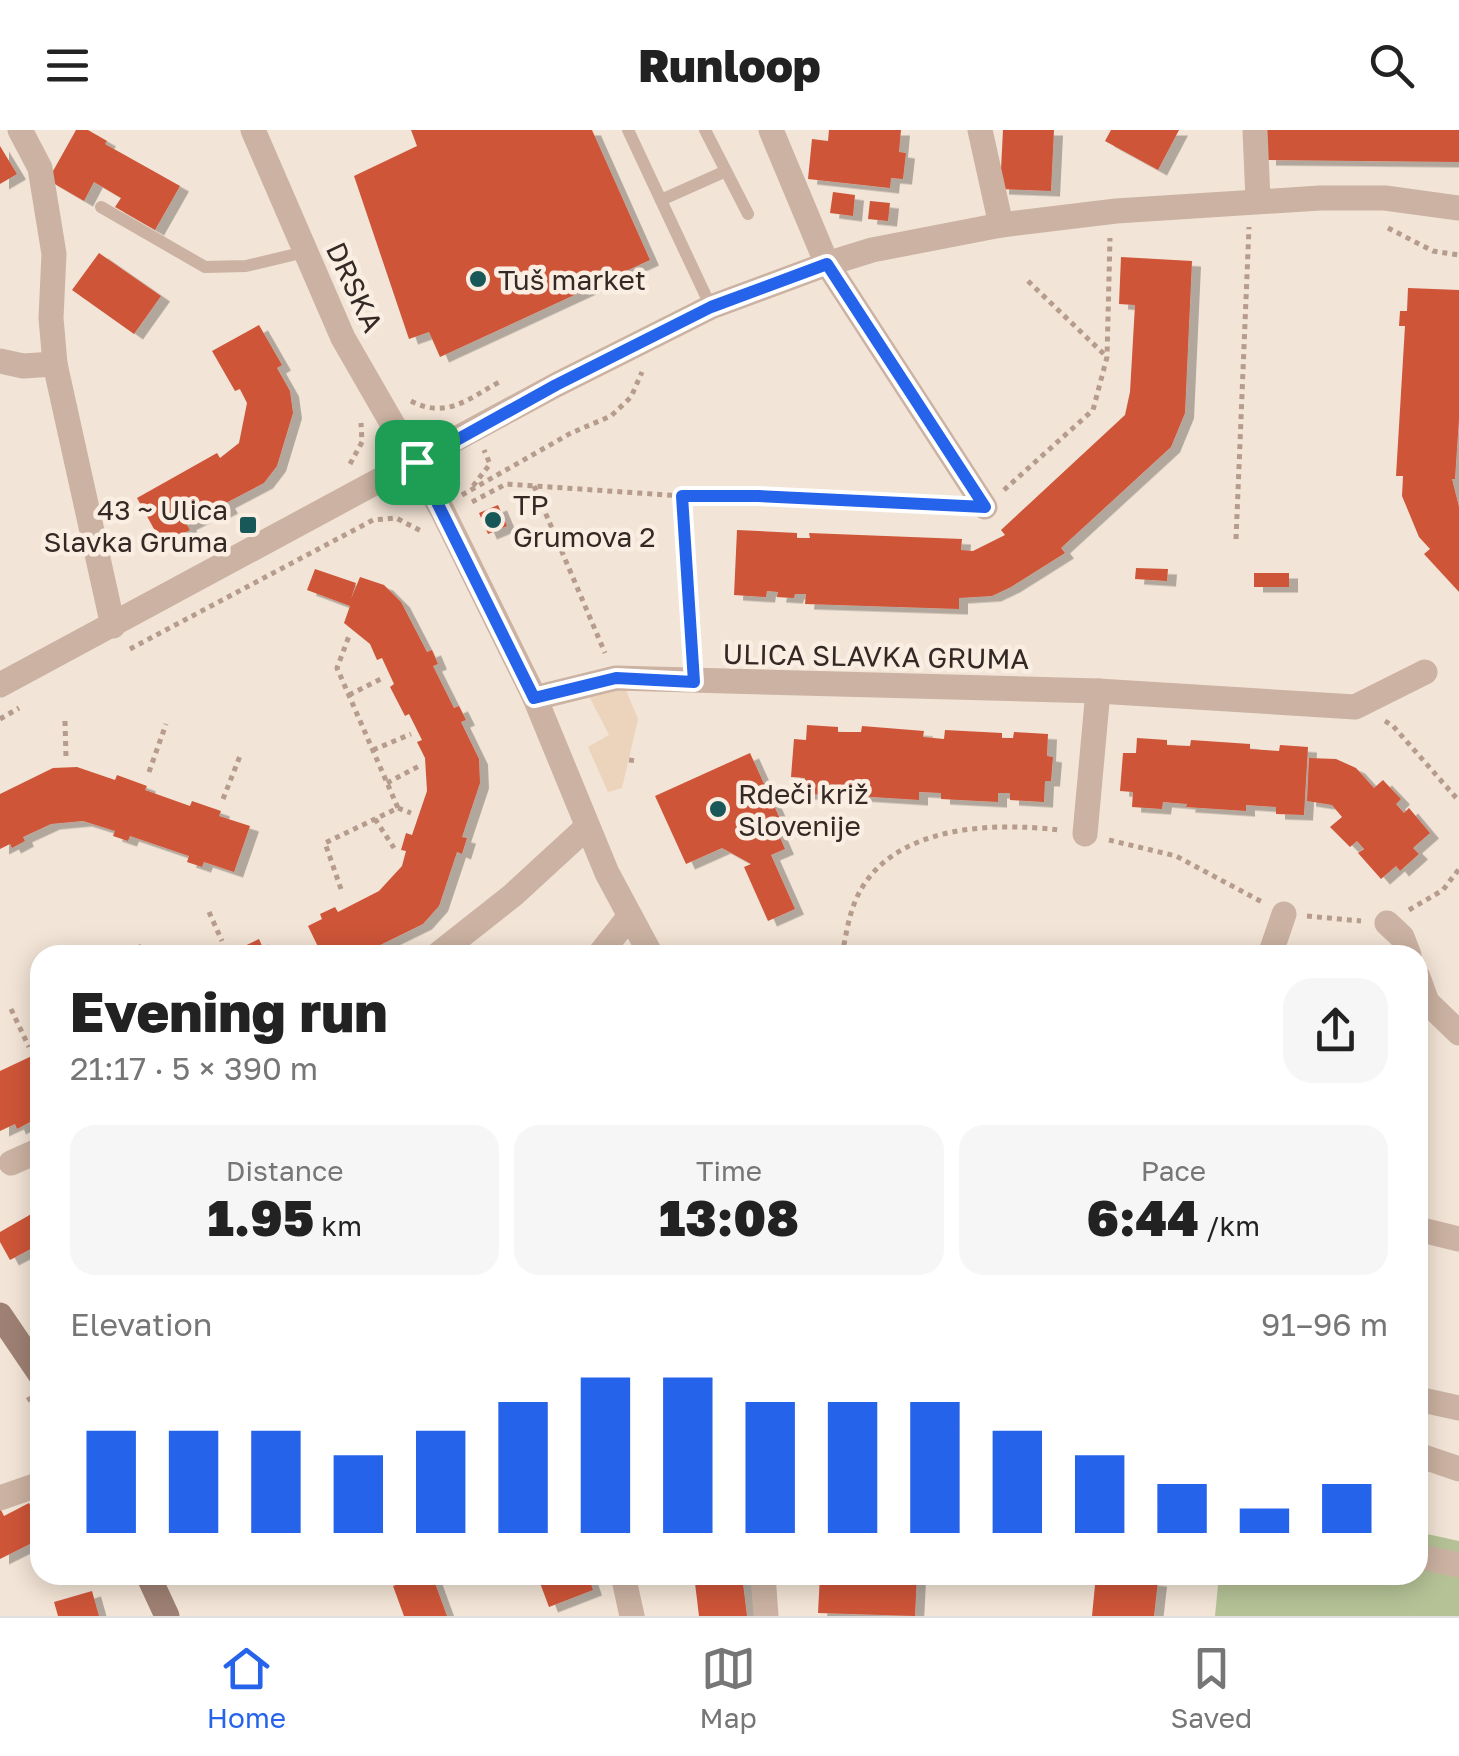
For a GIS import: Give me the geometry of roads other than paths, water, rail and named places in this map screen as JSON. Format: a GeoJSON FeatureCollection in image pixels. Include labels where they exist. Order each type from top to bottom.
{"type":"FeatureCollection","features":[{"type":"Feature","properties":{"kind":"main road"},"geometry":{"type":"LineString","coordinates":[[0,1315],[30,1359]]}},
{"type":"Feature","properties":{"kind":"main road"},"geometry":{"type":"LineString","coordinates":[[153,1585],[167,1616]]}},
{"type":"Feature","properties":{"kind":"street"},"geometry":{"type":"LineString","coordinates":[[20,130],[40,168],[54,254],[51,318],[55,364],[113,626]]}},
{"type":"Feature","properties":{"kind":"street","name":"DRSKA"},"geometry":{"type":"LineString","coordinates":[[253,130],[343,338],[417,462]]}},
{"type":"Feature","properties":{"kind":"street"},"geometry":{"type":"LineString","coordinates":[[771,130],[827,264],[985,507]]}},
{"type":"Feature","properties":{"kind":"street"},"geometry":{"type":"LineString","coordinates":[[980,130],[1001,225]]}},
{"type":"Feature","properties":{"kind":"street"},"geometry":{"type":"LineString","coordinates":[[1253,212],[1255,130]]}},
{"type":"Feature","properties":{"kind":"street"},"geometry":{"type":"LineString","coordinates":[[0,686],[556,385],[711,307],[827,264],[890,246],[1001,225],[1116,211],[1253,212],[1385,198],[1459,208]]}},
{"type":"Feature","properties":{"kind":"street"},"geometry":{"type":"LineString","coordinates":[[0,361],[23,366],[55,364]]}},
{"type":"Feature","properties":{"kind":"street"},"geometry":{"type":"LineString","coordinates":[[417,462],[534,698],[588,826],[645,945]]}},
{"type":"Feature","properties":{"kind":"street","name":"ULICA SLAVKA GRUMA"},"geometry":{"type":"LineString","coordinates":[[534,698],[616,678],[1098,691],[1355,707],[1426,672]]}},
{"type":"Feature","properties":{"kind":"street"},"geometry":{"type":"LineString","coordinates":[[1085,834],[1098,691]]}},
{"type":"Feature","properties":{"kind":"street"},"geometry":{"type":"LineString","coordinates":[[451,945],[514,895],[588,826]]}},
{"type":"Feature","properties":{"kind":"street"},"geometry":{"type":"LineString","coordinates":[[1273,945],[1284,914]]}},
{"type":"Feature","properties":{"kind":"street"},"geometry":{"type":"LineString","coordinates":[[607,945],[629,917]]}},
{"type":"Feature","properties":{"kind":"street"},"geometry":{"type":"LineString","coordinates":[[1387,923],[1405,945]]}},
{"type":"Feature","properties":{"kind":"street"},"geometry":{"type":"LineString","coordinates":[[1428,1003],[1459,1033]]}},
{"type":"Feature","properties":{"kind":"street"},"geometry":{"type":"LineString","coordinates":[[11,1163],[30,1154]]}},
{"type":"Feature","properties":{"kind":"street"},"geometry":{"type":"LineString","coordinates":[[1428,1231],[1459,1239]]}},
{"type":"Feature","properties":{"kind":"street"},"geometry":{"type":"LineString","coordinates":[[1428,1401],[1459,1408]]}},
{"type":"Feature","properties":{"kind":"street"},"geometry":{"type":"LineString","coordinates":[[1428,1458],[1459,1469]]}},
{"type":"Feature","properties":{"kind":"street"},"geometry":{"type":"LineString","coordinates":[[0,1498],[30,1488]]}},
{"type":"Feature","properties":{"kind":"street"},"geometry":{"type":"LineString","coordinates":[[1428,1558],[1459,1565]]}},
{"type":"Feature","properties":{"kind":"street"},"geometry":{"type":"LineString","coordinates":[[626,1585],[632,1616]]}},
{"type":"Feature","properties":{"kind":"street"},"geometry":{"type":"LineString","coordinates":[[764,1585],[766,1616]]}},
{"type":"Feature","properties":{"kind":"lane"},"geometry":{"type":"LineString","coordinates":[[628,130],[711,307]]}},
{"type":"Feature","properties":{"kind":"lane"},"geometry":{"type":"LineString","coordinates":[[705,130],[748,214]]}},
{"type":"Feature","properties":{"kind":"lane"},"geometry":{"type":"LineString","coordinates":[[661,200],[726,171]]}},
{"type":"Feature","properties":{"kind":"lane"},"geometry":{"type":"LineString","coordinates":[[101,206],[206,266],[246,266],[305,252]]}},
{"type":"Feature","properties":{"kind":"place","name":"Tuš market"},"geometry":{"type":"Point","coordinates":[478,279]}},
{"type":"Feature","properties":{"kind":"place","name":"TP Grumova 2"},"geometry":{"type":"Point","coordinates":[493,520]}},
{"type":"Feature","properties":{"kind":"place","name":"43 ~ Ulica Slavka Gruma"},"geometry":{"type":"Point","coordinates":[248,525]}},
{"type":"Feature","properties":{"kind":"place","name":"Rdeči križ Slovenije"},"geometry":{"type":"Point","coordinates":[718,809]}}]}
